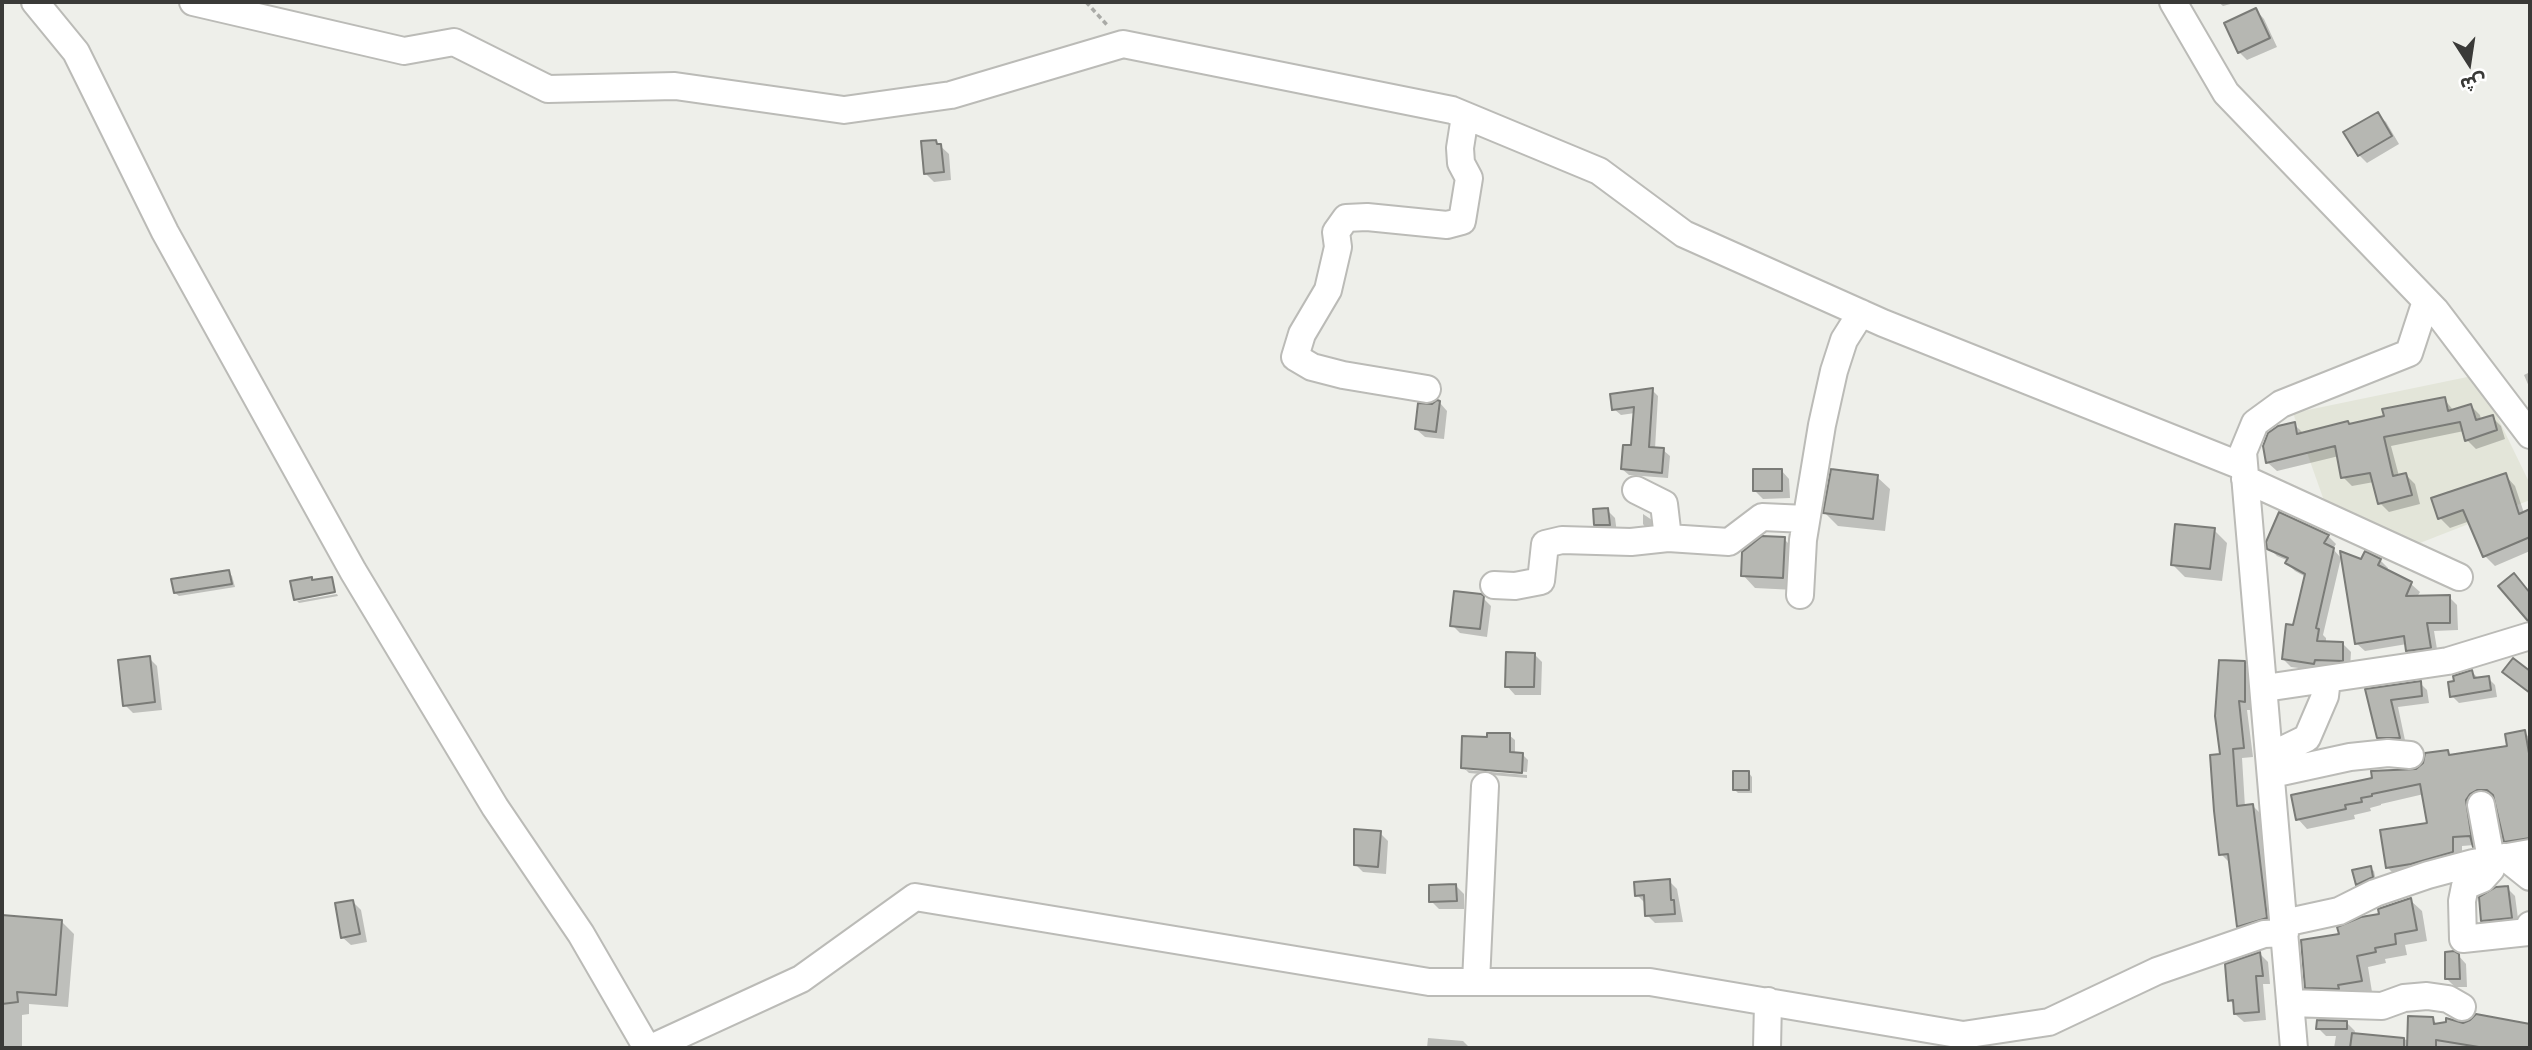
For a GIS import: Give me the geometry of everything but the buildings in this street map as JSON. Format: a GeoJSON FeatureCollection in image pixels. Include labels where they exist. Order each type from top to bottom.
{"type":"FeatureCollection","features":[{"type":"Feature","properties":{"kind":"street"},"geometry":{"type":"LineString","coordinates":[[35,2],[76,52],[165,232],[353,570],[495,807],[582,934],[649,1048],[801,979],[915,897],[1429,982],[1650,982],[1963,1035],[2049,1022],[2157,971],[2339,911],[2375,893],[2423,877],[2509,857]]}},
{"type":"Feature","properties":{"kind":"street"},"geometry":{"type":"LineString","coordinates":[[193,2],[404,51],[454,42],[548,89],[674,86],[844,110],[951,96],[1123,44],[1452,110],[1599,171],[1684,234],[1861,313],[2245,473],[2459,577]]}},
{"type":"Feature","properties":{"kind":"street"},"geometry":{"type":"LineString","coordinates":[[2173,2],[2226,93],[2426,301],[2530,435]]}},
{"type":"Feature","properties":{"kind":"street"},"geometry":{"type":"LineString","coordinates":[[1427,389],[1343,375],[1312,367],[1295,357],[1302,334],[1328,290],[1338,247],[1336,232],[1346,218],[1367,217],[1447,225],[1462,221],[1469,178],[1461,163],[1460,148],[1465,116]]}},
{"type":"Feature","properties":{"kind":"street"},"geometry":{"type":"LineString","coordinates":[[2294,1048],[2243,452],[2255,423],[2281,404],[2409,353],[2426,301]]}},
{"type":"Feature","properties":{"kind":"street"},"geometry":{"type":"LineString","coordinates":[[1800,596],[1806,519],[1834,371],[1844,340],[1861,313]]}},
{"type":"Feature","properties":{"kind":"street"},"geometry":{"type":"LineString","coordinates":[[1636,489],[1664,505],[1668,538]]}},
{"type":"Feature","properties":{"kind":"street"},"geometry":{"type":"LineString","coordinates":[[1494,585],[1515,586],[1541,581],[1545,544],[1562,540],[1631,542],[1668,538],[1729,542],[1762,517],[1806,519]]}},
{"type":"Feature","properties":{"kind":"street"},"geometry":{"type":"LineString","coordinates":[[2264,688],[2448,661],[2530,636]]}},
{"type":"Feature","properties":{"kind":"street"},"geometry":{"type":"LineString","coordinates":[[2271,765],[2307,738],[2325,696],[2327,679]]}},
{"type":"Feature","properties":{"kind":"street"},"geometry":{"type":"LineString","coordinates":[[2271,765],[2388,753],[2410,755]]}},
{"type":"Feature","properties":{"kind":"street"},"geometry":{"type":"LineString","coordinates":[[1476,982],[1485,786]]}},
{"type":"Feature","properties":{"kind":"street"},"geometry":{"type":"LineString","coordinates":[[2481,805],[2509,857],[2530,877]]}},
{"type":"Feature","properties":{"kind":"street"},"geometry":{"type":"LineString","coordinates":[[2423,877],[2465,886],[2482,879],[2509,857]]}},
{"type":"Feature","properties":{"kind":"street"},"geometry":{"type":"LineString","coordinates":[[2465,886],[2462,901],[2463,939],[2528,932],[2530,925]]}},
{"type":"Feature","properties":{"kind":"street"},"geometry":{"type":"LineString","coordinates":[[2290,1003],[2382,1006],[2404,998],[2427,996],[2448,999],[2462,1007]]}},
{"type":"Feature","properties":{"kind":"street"},"geometry":{"type":"LineString","coordinates":[[1767,1048],[1768,1001]]}},
{"type":"Feature","properties":{"kind":"path"},"geometry":{"type":"LineString","coordinates":[[1086,2],[1123,44]]}},
{"type":"Feature","properties":{"kind":"shaded area"},"geometry":{"type":"Polygon","coordinates":[[[2477,375],[2530,484],[2530,500],[2402,550],[2328,512],[2293,413],[2477,375]]]}}]}
